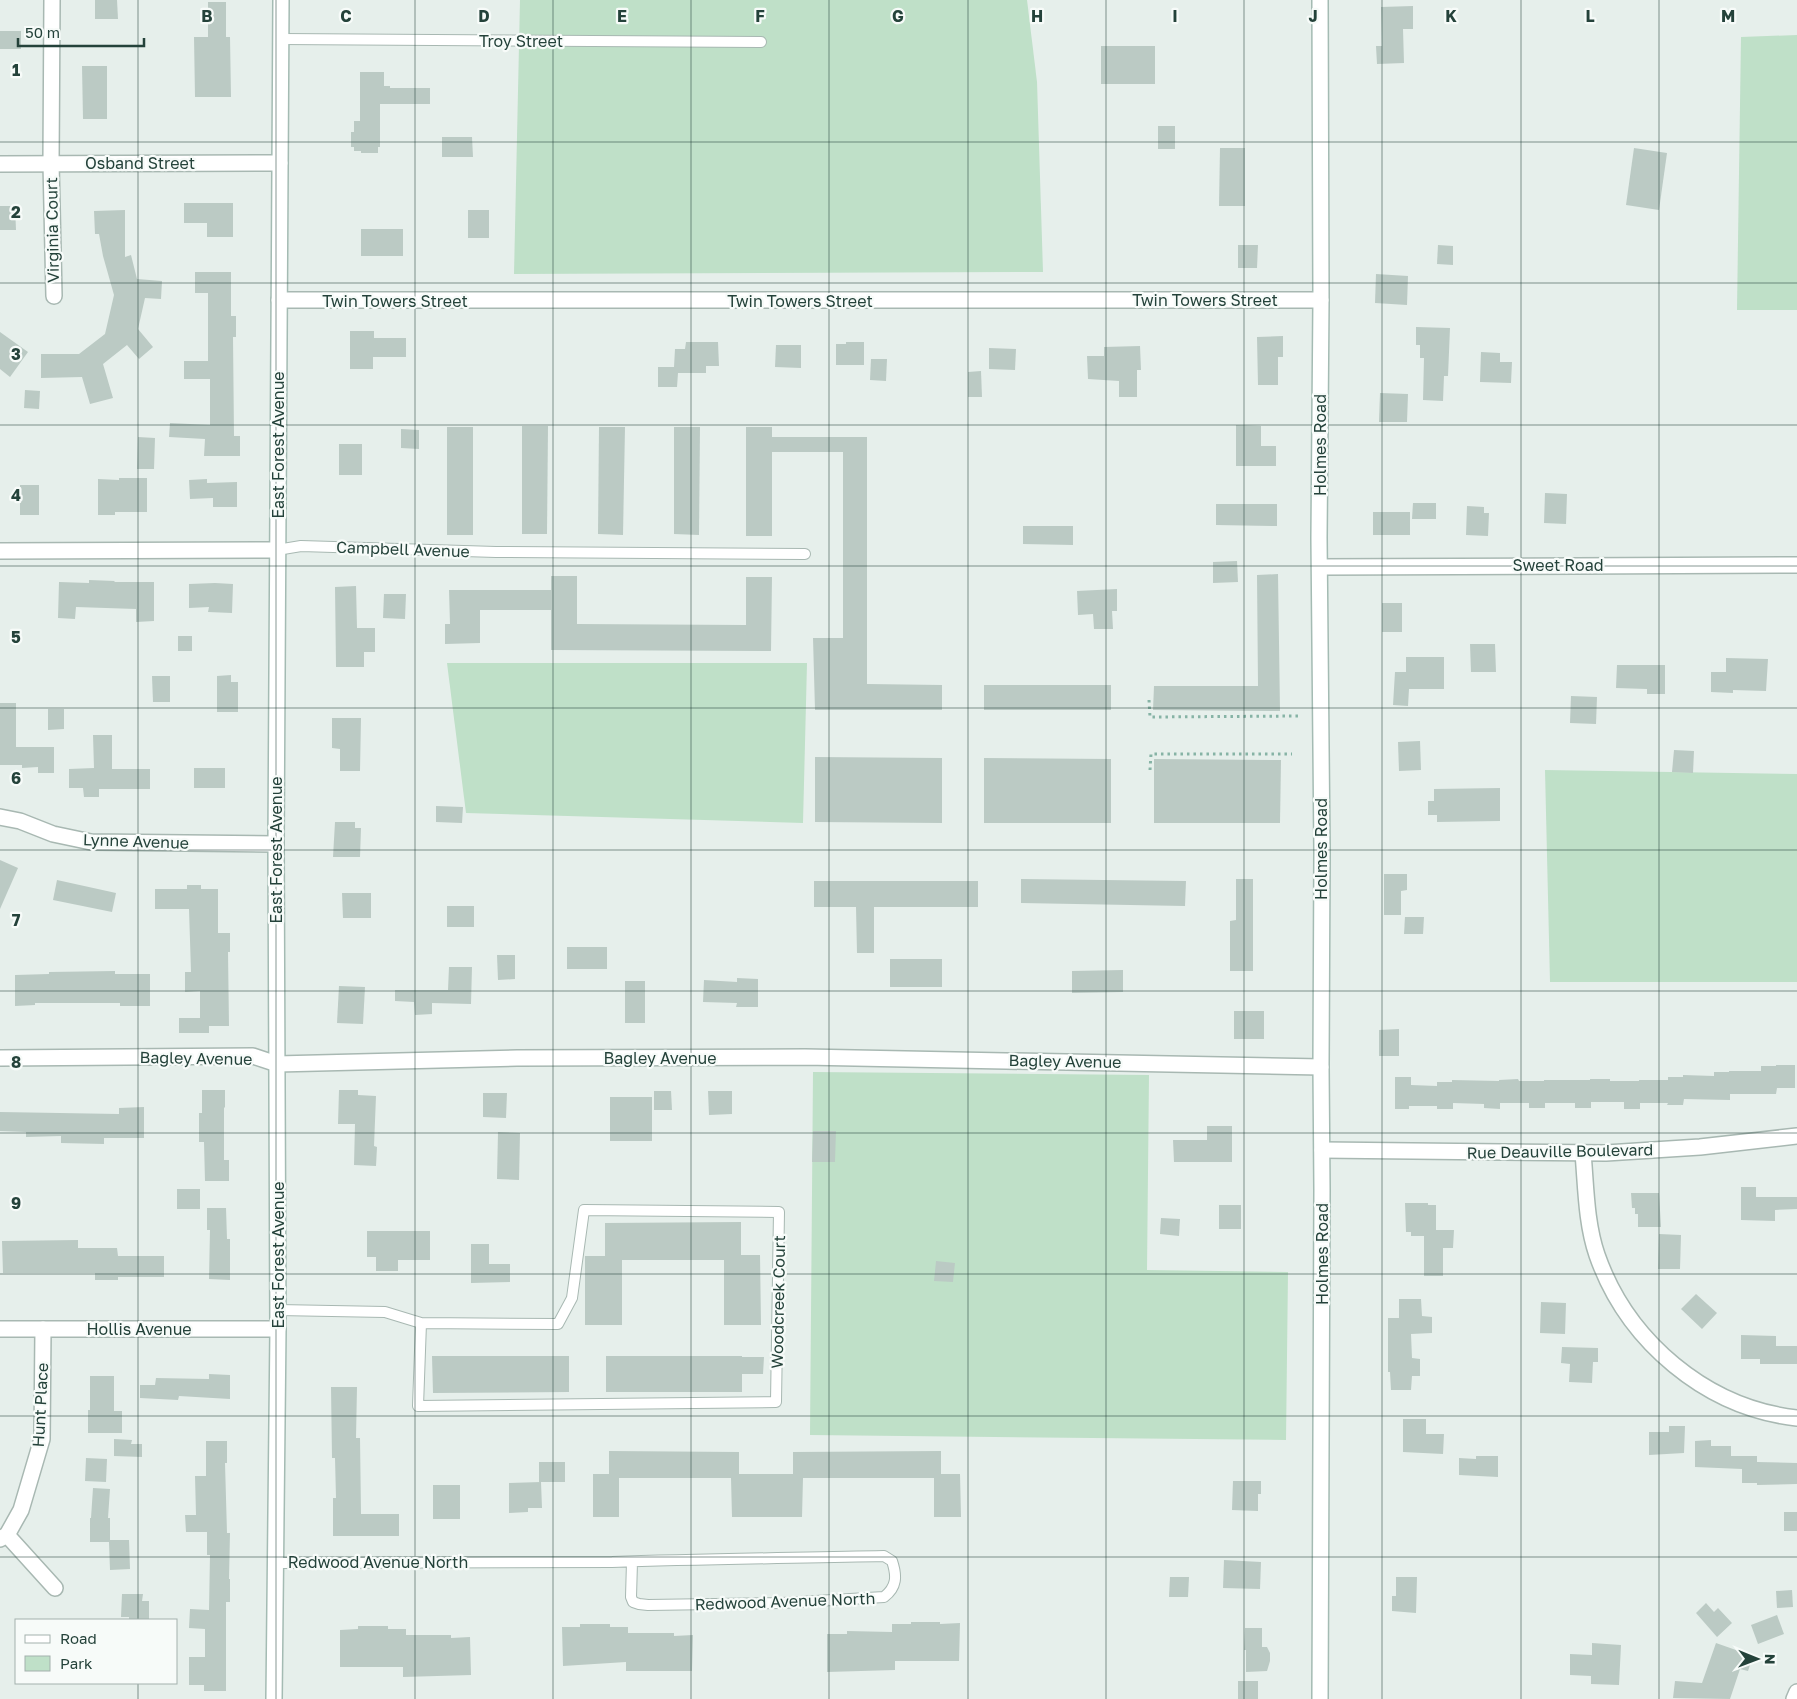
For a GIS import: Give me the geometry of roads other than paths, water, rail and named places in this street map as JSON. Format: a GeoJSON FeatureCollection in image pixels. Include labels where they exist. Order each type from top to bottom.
{"type":"FeatureCollection","features":[{"type":"Feature","properties":{"kind":"street","name":"Virginia Court"},"geometry":{"type":"LineString","coordinates":[[52,0],[51,164],[54,296]]}},
{"type":"Feature","properties":{"kind":"street","name":"East Forest Avenue"},"geometry":{"type":"LineString","coordinates":[[274,1699],[278,1329],[276,844],[281,0]]}},
{"type":"Feature","properties":{"kind":"street","name":"Holmes Road"},"geometry":{"type":"LineString","coordinates":[[1320,0],[1322,852],[1320,1699]]}},
{"type":"Feature","properties":{"kind":"street","name":"Osband Street"},"geometry":{"type":"LineString","coordinates":[[0,164],[280,163]]}},
{"type":"Feature","properties":{"kind":"street","name":"Twin Towers Street"},"geometry":{"type":"LineString","coordinates":[[279,300],[1321,300]]}},
{"type":"Feature","properties":{"kind":"street","name":"Campbell Avenue"},"geometry":{"type":"LineString","coordinates":[[0,551],[277,550]]}},
{"type":"Feature","properties":{"kind":"street","name":"Sweet Road"},"geometry":{"type":"LineString","coordinates":[[1320,567],[1797,565]]}},
{"type":"Feature","properties":{"kind":"street","name":"Lynne Avenue"},"geometry":{"type":"LineString","coordinates":[[0,817],[20,821],[53,834],[91,842],[276,844]]}},
{"type":"Feature","properties":{"kind":"street","name":"Bagley Avenue"},"geometry":{"type":"LineString","coordinates":[[0,1058],[253,1056],[277,1064],[517,1058],[805,1057],[1321,1067]]}},
{"type":"Feature","properties":{"kind":"street","name":"Rue Deauville Boulevard"},"geometry":{"type":"LineString","coordinates":[[1322,1150],[1583,1153],[1700,1147],[1797,1136]]}},
{"type":"Feature","properties":{"kind":"street"},"geometry":{"type":"LineString","coordinates":[[1583,1153],[1590,1230],[1597,1255],[1617,1298],[1631,1320],[1656,1350],[1673,1365],[1699,1383],[1737,1403],[1780,1416],[1797,1418]]}},
{"type":"Feature","properties":{"kind":"street","name":"Hollis Avenue"},"geometry":{"type":"LineString","coordinates":[[0,1329],[278,1329]]}},
{"type":"Feature","properties":{"kind":"street","name":"Hunt Place"},"geometry":{"type":"LineString","coordinates":[[44,1329],[42,1439],[21,1510],[4,1537],[55,1588]]}},
{"type":"Feature","properties":{"kind":"street"},"geometry":{"type":"LineString","coordinates":[[1794,1699],[1797,1692]]}},
{"type":"Feature","properties":{"kind":"lane","name":"Troy Street"},"geometry":{"type":"LineString","coordinates":[[281,39],[761,42]]}},
{"type":"Feature","properties":{"kind":"lane","name":"Campbell Avenue"},"geometry":{"type":"LineString","coordinates":[[277,550],[301,546],[496,552],[806,554]]}},
{"type":"Feature","properties":{"kind":"lane","name":"Woodcreek Court"},"geometry":{"type":"LineString","coordinates":[[278,1310],[385,1312],[422,1323],[558,1324],[572,1298],[584,1210],[779,1212],[776,1402],[418,1406],[422,1323]]}},
{"type":"Feature","properties":{"kind":"lane","name":"Redwood Avenue North"},"geometry":{"type":"LineString","coordinates":[[275,1563],[632,1562],[884,1556],[892,1561],[896,1573],[892,1591],[884,1597],[782,1603],[648,1605],[633,1602],[631,1597],[632,1562]]}}]}
